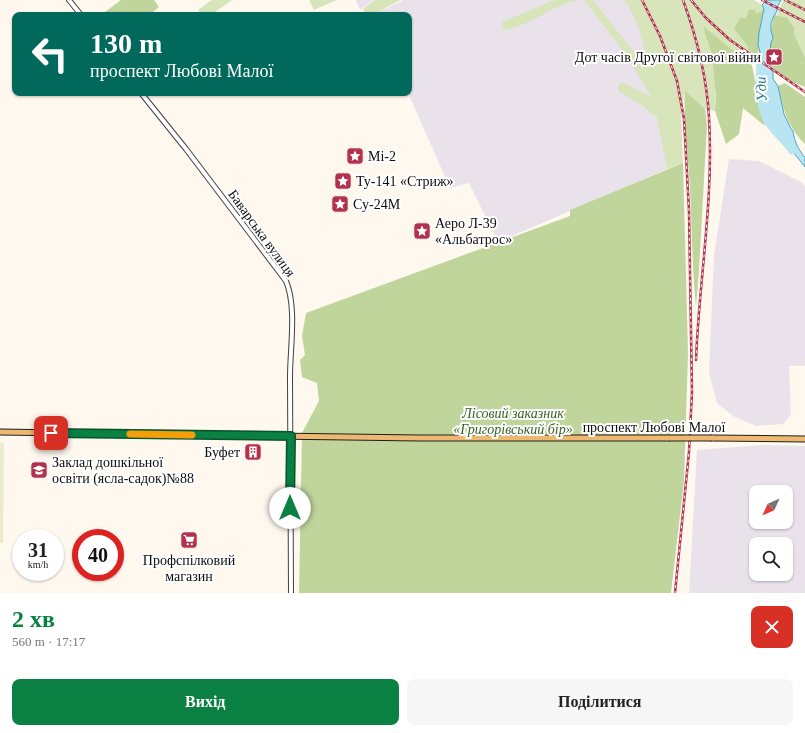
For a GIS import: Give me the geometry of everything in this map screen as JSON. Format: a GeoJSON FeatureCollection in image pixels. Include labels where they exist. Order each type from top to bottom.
{"type":"FeatureCollection","features":[{"type":"Feature","properties":{"kind":"main road","name":"проспект Любові Малої"},"geometry":{"type":"LineString","coordinates":[[0,432],[550,439],[805,439]]}},
{"type":"Feature","properties":{"kind":"street"},"geometry":{"type":"LineString","coordinates":[[69,0],[79,12]]}},
{"type":"Feature","properties":{"kind":"street","name":"Баварська вулиця"},"geometry":{"type":"LineString","coordinates":[[143,96],[254,239],[289,287],[292,317],[290,376],[291,593]]}},
{"type":"Feature","properties":{"kind":"shaded area"},"geometry":{"type":"Polygon","coordinates":[[[356,0],[373,0],[360,10],[356,0]]]}},
{"type":"Feature","properties":{"kind":"shaded area"},"geometry":{"type":"Polygon","coordinates":[[[403,0],[631,0],[656,41],[667,169],[498,242],[469,183],[450,188],[409,96],[412,96],[412,12],[379,12],[403,0]]]}},
{"type":"Feature","properties":{"kind":"shaded area"},"geometry":{"type":"Polygon","coordinates":[[[729,159],[759,161],[801,182],[805,187],[805,366],[789,366],[791,414],[783,424],[756,426],[733,416],[717,403],[709,373],[714,255],[729,159]]]}},
{"type":"Feature","properties":{"kind":"shaded area"},"geometry":{"type":"Polygon","coordinates":[[[764,445],[805,446],[805,593],[689,593],[697,450],[764,445]]]}},
{"type":"Feature","properties":{"kind":"green space"},"geometry":{"type":"Polygon","coordinates":[[[121,0],[154,0],[159,7],[153,12],[105,12],[121,0]]]}},
{"type":"Feature","properties":{"kind":"green space"},"geometry":{"type":"Polygon","coordinates":[[[212,0],[232,0],[215,12],[200,12],[198,10],[212,0]]]}},
{"type":"Feature","properties":{"kind":"green space"},"geometry":{"type":"Polygon","coordinates":[[[309,0],[337,0],[314,10],[309,0]]]}},
{"type":"Feature","properties":{"kind":"green space"},"geometry":{"type":"Polygon","coordinates":[[[374,0],[400,0],[378,12],[364,12],[363,9],[374,0]]]}},
{"type":"Feature","properties":{"kind":"green space"},"geometry":{"type":"Polygon","coordinates":[[[554,0],[584,0],[573,1],[553,9],[524,24],[503,30],[502,22],[554,0]]]}},
{"type":"Feature","properties":{"kind":"green space"},"geometry":{"type":"Polygon","coordinates":[[[584,0],[593,0],[642,62],[643,47],[638,26],[624,0],[754,0],[762,5],[762,11],[755,13],[755,10],[749,9],[742,38],[747,45],[752,66],[707,39],[716,93],[715,111],[705,109],[685,92],[681,113],[683,163],[667,169],[657,117],[650,113],[645,107],[618,91],[618,86],[622,82],[651,97],[627,56],[584,0]]]}},
{"type":"Feature","properties":{"kind":"green space"},"geometry":{"type":"Polygon","coordinates":[[[783,0],[805,0],[805,57],[794,33],[777,15],[783,0]]]}},
{"type":"Feature","properties":{"kind":"green space"},"geometry":{"type":"Polygon","coordinates":[[[763,6],[764,9],[759,39],[758,57],[748,50],[747,45],[734,29],[740,18],[746,18],[749,9],[755,10],[756,13],[762,11],[763,6]]]}},
{"type":"Feature","properties":{"kind":"green space"},"geometry":{"type":"Polygon","coordinates":[[[774,15],[787,18],[794,28],[794,33],[805,57],[805,87],[790,81],[769,65],[771,42],[773,39],[771,30],[774,15]]]}},
{"type":"Feature","properties":{"kind":"green space"},"geometry":{"type":"Polygon","coordinates":[[[703,26],[752,66],[765,126],[743,108],[739,134],[726,144],[715,111],[716,96],[712,56],[703,26]]]}},
{"type":"Feature","properties":{"kind":"green space"},"geometry":{"type":"Polygon","coordinates":[[[785,83],[805,97],[805,144],[794,131],[784,111],[778,86],[785,83]]]}},
{"type":"Feature","properties":{"kind":"green space"},"geometry":{"type":"Polygon","coordinates":[[[685,91],[705,109],[707,125],[696,307],[690,188],[685,127],[685,91]]]}},
{"type":"Feature","properties":{"kind":"green space","name":"Лісовий заказник «Григорівський бір»"},"geometry":{"type":"Polygon","coordinates":[[[683,163],[688,353],[684,481],[671,593],[299,593],[302,433],[319,401],[317,383],[302,377],[300,360],[305,355],[302,336],[306,313],[570,216],[570,210],[683,163]]]}},
{"type":"Feature","properties":{"kind":"green space"},"geometry":{"type":"Polygon","coordinates":[[[0,443],[4,443],[3,543],[0,543],[0,443]]]}},
{"type":"Feature","properties":{"kind":"water"},"geometry":{"type":"Polygon","coordinates":[[[767,0],[781,0],[771,24],[773,39],[771,42],[769,65],[773,72],[773,79],[778,86],[784,114],[793,131],[797,146],[805,157],[805,167],[774,128],[762,108],[758,88],[760,77],[760,52],[758,45],[764,9],[762,5],[767,0]]]}},
{"type":"Feature","properties":{"kind":"waterway","name":"Уди"},"geometry":{"type":"LineString","coordinates":[[760,61],[760,94],[763,110],[770,125],[792,151]]}},
{"type":"Feature","properties":{"kind":"railway"},"geometry":{"type":"LineString","coordinates":[[642,0],[660,36],[677,81],[684,119],[689,211],[692,392],[689,452],[675,593]]}},
{"type":"Feature","properties":{"kind":"railway"},"geometry":{"type":"LineString","coordinates":[[683,0],[693,29],[704,73],[709,118],[710,179],[696,360]]}},
{"type":"Feature","properties":{"kind":"railway"},"geometry":{"type":"LineString","coordinates":[[691,0],[706,18],[730,40],[805,92]]}},
{"type":"Feature","properties":{"kind":"railway"},"geometry":{"type":"LineString","coordinates":[[762,0],[805,22]]}},
{"type":"Feature","properties":{"kind":"railway"},"geometry":{"type":"LineString","coordinates":[[785,0],[805,10]]}},
{"type":"Feature","properties":{"kind":"slow traffic"},"geometry":{"type":"LineString","coordinates":[[130,434],[192,435]]}},
{"type":"Feature","properties":{"kind":"place","name":"Дот часів Другої світової війни"},"geometry":{"type":"Point","coordinates":[774,57]}},
{"type":"Feature","properties":{"kind":"place","name":"Мі-2"},"geometry":{"type":"Point","coordinates":[355,156]}},
{"type":"Feature","properties":{"kind":"place","name":"Ту-141 «Стриж»"},"geometry":{"type":"Point","coordinates":[343,181]}},
{"type":"Feature","properties":{"kind":"place","name":"Су-24М"},"geometry":{"type":"Point","coordinates":[340,204]}},
{"type":"Feature","properties":{"kind":"place","name":"Аеро Л-39 «Альбатрос»"},"geometry":{"type":"Point","coordinates":[422,231]}},
{"type":"Feature","properties":{"kind":"place","name":"Буфет"},"geometry":{"type":"Point","coordinates":[253,452]}},
{"type":"Feature","properties":{"kind":"place","name":"Заклад дошкільної освіти (ясла-садок)№88"},"geometry":{"type":"Point","coordinates":[39,470]}},
{"type":"Feature","properties":{"kind":"place","name":"Профспілковий магазин"},"geometry":{"type":"Point","coordinates":[189,540]}},
{"type":"Feature","properties":{"kind":"route"},"geometry":{"type":"LineString","coordinates":[[51,433],[291,436],[290,508]]}}]}
